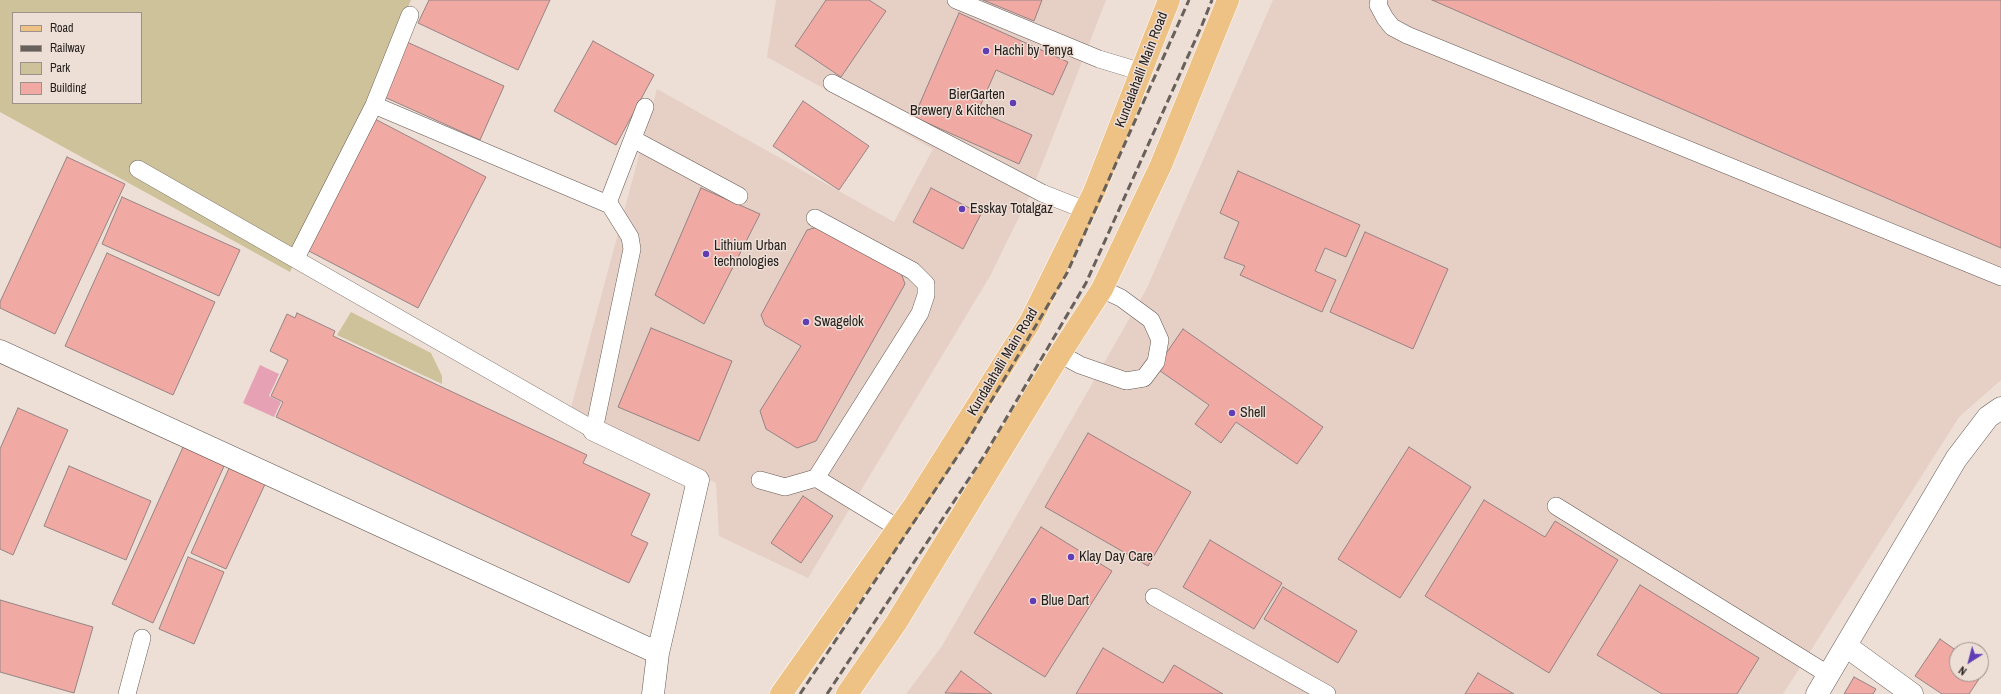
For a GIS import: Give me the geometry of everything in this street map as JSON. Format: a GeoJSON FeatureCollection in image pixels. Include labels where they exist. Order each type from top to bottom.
{"type":"FeatureCollection","features":[{"type":"Feature","properties":{"kind":"main road","name":"Kundalahalli Main Road"},"geometry":{"type":"LineString","coordinates":[[781,694],[898,528],[1030,322],[1085,210],[1142,72],[1169,0]]}},
{"type":"Feature","properties":{"kind":"main road"},"geometry":{"type":"LineString","coordinates":[[847,694],[896,623],[1060,354],[1102,288],[1161,165],[1228,0]]}},
{"type":"Feature","properties":{"kind":"street"},"geometry":{"type":"LineString","coordinates":[[0,351],[658,653]]}},
{"type":"Feature","properties":{"kind":"street"},"geometry":{"type":"LineString","coordinates":[[1817,694],[1956,459],[1988,417],[2001,408]]}},
{"type":"Feature","properties":{"kind":"street"},"geometry":{"type":"LineString","coordinates":[[594,430],[698,480],[658,653],[653,694]]}},
{"type":"Feature","properties":{"kind":"street"},"geometry":{"type":"LineString","coordinates":[[1846,646],[1912,694]]}},
{"type":"Feature","properties":{"kind":"lane"},"geometry":{"type":"LineString","coordinates":[[956,0],[1099,59],[1142,72]]}},
{"type":"Feature","properties":{"kind":"lane"},"geometry":{"type":"LineString","coordinates":[[1379,0],[1378,5],[1392,27],[1407,35],[2001,277]]}},
{"type":"Feature","properties":{"kind":"lane"},"geometry":{"type":"LineString","coordinates":[[296,258],[374,105],[410,15]]}},
{"type":"Feature","properties":{"kind":"lane"},"geometry":{"type":"LineString","coordinates":[[832,83],[1042,193],[1085,210]]}},
{"type":"Feature","properties":{"kind":"lane"},"geometry":{"type":"LineString","coordinates":[[374,105],[610,205]]}},
{"type":"Feature","properties":{"kind":"lane"},"geometry":{"type":"LineString","coordinates":[[138,169],[296,258],[594,430],[632,249],[630,237],[610,205],[609,200],[645,107]]}},
{"type":"Feature","properties":{"kind":"lane"},"geometry":{"type":"LineString","coordinates":[[633,139],[739,196]]}},
{"type":"Feature","properties":{"kind":"lane"},"geometry":{"type":"LineString","coordinates":[[760,480],[785,487],[816,478],[920,313],[926,295],[926,284],[912,271],[814,218]]}},
{"type":"Feature","properties":{"kind":"lane"},"geometry":{"type":"LineString","coordinates":[[1060,354],[1080,365],[1126,381],[1144,378],[1156,362],[1160,340],[1151,320],[1121,298],[1102,288]]}},
{"type":"Feature","properties":{"kind":"lane"},"geometry":{"type":"LineString","coordinates":[[816,478],[898,528]]}},
{"type":"Feature","properties":{"kind":"lane"},"geometry":{"type":"LineString","coordinates":[[1556,506],[1828,675]]}},
{"type":"Feature","properties":{"kind":"lane"},"geometry":{"type":"LineString","coordinates":[[1154,596],[1327,694]]}},
{"type":"Feature","properties":{"kind":"lane"},"geometry":{"type":"LineString","coordinates":[[127,694],[142,638]]}},
{"type":"Feature","properties":{"kind":"shaded area"},"geometry":{"type":"Polygon","coordinates":[[[776,0],[1106,0],[1030,195],[990,276],[808,578],[719,536],[716,483],[571,408],[657,89],[894,222],[933,149],[767,57],[776,0]]]}},
{"type":"Feature","properties":{"kind":"shaded area"},"geometry":{"type":"Polygon","coordinates":[[[1273,0],[2001,0],[2001,380],[1959,417],[1783,694],[906,694],[942,646],[1147,288],[1273,0]]]}},
{"type":"Feature","properties":{"kind":"shaded area"},"geometry":{"type":"Polygon","coordinates":[[[260,365],[279,374],[269,396],[281,402],[274,417],[243,403],[260,365]]]}},
{"type":"Feature","properties":{"kind":"green space"},"geometry":{"type":"Polygon","coordinates":[[[0,0],[411,0],[290,272],[0,112],[0,0]]]}},
{"type":"Feature","properties":{"kind":"green space"},"geometry":{"type":"Polygon","coordinates":[[[351,312],[431,353],[442,376],[442,384],[337,335],[351,312]]]}},
{"type":"Feature","properties":{"kind":"building"},"geometry":{"type":"Polygon","coordinates":[[[429,0],[550,0],[518,70],[418,23],[429,0]]]}},
{"type":"Feature","properties":{"kind":"building"},"geometry":{"type":"Polygon","coordinates":[[[826,0],[869,0],[886,11],[841,77],[795,46],[826,0]]]}},
{"type":"Feature","properties":{"kind":"building"},"geometry":{"type":"Polygon","coordinates":[[[983,0],[1042,0],[1034,21],[983,0]]]}},
{"type":"Feature","properties":{"kind":"building"},"geometry":{"type":"Polygon","coordinates":[[[1432,0],[2001,0],[2001,248],[1432,0]]]}},
{"type":"Feature","properties":{"kind":"building"},"geometry":{"type":"Polygon","coordinates":[[[959,13],[1068,62],[1053,95],[996,70],[978,111],[1032,135],[1019,164],[914,117],[959,13]]]}},
{"type":"Feature","properties":{"kind":"building"},"geometry":{"type":"Polygon","coordinates":[[[593,41],[654,75],[616,145],[554,111],[593,41]]]}},
{"type":"Feature","properties":{"kind":"building"},"geometry":{"type":"Polygon","coordinates":[[[407,42],[504,86],[480,140],[382,96],[407,42]]]}},
{"type":"Feature","properties":{"kind":"building"},"geometry":{"type":"Polygon","coordinates":[[[803,101],[869,146],[839,190],[773,146],[803,101]]]}},
{"type":"Feature","properties":{"kind":"building"},"geometry":{"type":"Polygon","coordinates":[[[375,119],[486,177],[418,308],[307,250],[375,119]]]}},
{"type":"Feature","properties":{"kind":"building"},"geometry":{"type":"Polygon","coordinates":[[[67,157],[125,184],[55,334],[0,308],[0,302],[67,157]]]}},
{"type":"Feature","properties":{"kind":"building"},"geometry":{"type":"Polygon","coordinates":[[[1238,171],[1360,225],[1346,257],[1325,248],[1315,271],[1336,280],[1322,312],[1240,275],[1245,266],[1224,258],[1239,222],[1220,213],[1238,171]]]}},
{"type":"Feature","properties":{"kind":"building","name":"Lithium Urban technologies"},"geometry":{"type":"Polygon","coordinates":[[[701,188],[760,214],[704,324],[655,295],[701,188]]]}},
{"type":"Feature","properties":{"kind":"building"},"geometry":{"type":"Polygon","coordinates":[[[931,188],[981,214],[963,249],[913,222],[931,188]]]}},
{"type":"Feature","properties":{"kind":"building"},"geometry":{"type":"Polygon","coordinates":[[[122,197],[240,250],[219,296],[102,244],[122,197]]]}},
{"type":"Feature","properties":{"kind":"building"},"geometry":{"type":"Polygon","coordinates":[[[821,226],[900,270],[905,284],[816,441],[797,448],[766,429],[760,411],[801,346],[765,325],[761,315],[807,230],[821,226]]]}},
{"type":"Feature","properties":{"kind":"building"},"geometry":{"type":"Polygon","coordinates":[[[1365,232],[1448,269],[1413,349],[1330,312],[1365,232]]]}},
{"type":"Feature","properties":{"kind":"building"},"geometry":{"type":"Polygon","coordinates":[[[107,253],[215,302],[173,395],[65,346],[107,253]]]}},
{"type":"Feature","properties":{"kind":"building"},"geometry":{"type":"Polygon","coordinates":[[[297,313],[335,331],[333,336],[587,455],[583,463],[650,494],[631,535],[648,543],[629,583],[276,417],[283,402],[271,396],[288,360],[270,351],[287,314],[295,318],[297,313]]]}},
{"type":"Feature","properties":{"kind":"building"},"geometry":{"type":"Polygon","coordinates":[[[651,328],[732,361],[699,441],[618,407],[651,328]]]}},
{"type":"Feature","properties":{"kind":"building"},"geometry":{"type":"Polygon","coordinates":[[[1183,329],[1323,427],[1297,464],[1236,422],[1221,443],[1195,424],[1209,405],[1156,368],[1183,329]]]}},
{"type":"Feature","properties":{"kind":"building"},"geometry":{"type":"Polygon","coordinates":[[[18,408],[68,430],[13,555],[0,549],[0,449],[18,408]]]}},
{"type":"Feature","properties":{"kind":"building"},"geometry":{"type":"Polygon","coordinates":[[[1088,433],[1191,492],[1148,566],[1045,507],[1088,433]]]}},
{"type":"Feature","properties":{"kind":"building"},"geometry":{"type":"Polygon","coordinates":[[[184,445],[225,464],[153,623],[112,604],[184,445]]]}},
{"type":"Feature","properties":{"kind":"building"},"geometry":{"type":"Polygon","coordinates":[[[1409,447],[1471,487],[1400,598],[1338,559],[1409,447]]]}},
{"type":"Feature","properties":{"kind":"building"},"geometry":{"type":"Polygon","coordinates":[[[69,466],[151,501],[126,560],[44,526],[69,466]]]}},
{"type":"Feature","properties":{"kind":"building"},"geometry":{"type":"Polygon","coordinates":[[[230,466],[266,482],[226,569],[191,553],[230,466]]]}},
{"type":"Feature","properties":{"kind":"building"},"geometry":{"type":"Polygon","coordinates":[[[803,496],[833,516],[801,563],[771,543],[803,496]]]}},
{"type":"Feature","properties":{"kind":"building"},"geometry":{"type":"Polygon","coordinates":[[[1484,500],[1545,537],[1555,521],[1618,560],[1549,673],[1425,596],[1484,500]]]}},
{"type":"Feature","properties":{"kind":"building"},"geometry":{"type":"Polygon","coordinates":[[[1041,527],[1112,571],[1045,677],[974,633],[1041,527]]]}},
{"type":"Feature","properties":{"kind":"building"},"geometry":{"type":"Polygon","coordinates":[[[1210,540],[1282,583],[1254,629],[1183,587],[1210,540]]]}},
{"type":"Feature","properties":{"kind":"building"},"geometry":{"type":"Polygon","coordinates":[[[188,557],[224,572],[194,644],[159,629],[188,557]]]}},
{"type":"Feature","properties":{"kind":"building"},"geometry":{"type":"Polygon","coordinates":[[[1640,585],[1759,658],[1737,694],[1662,694],[1597,655],[1640,585]]]}},
{"type":"Feature","properties":{"kind":"building"},"geometry":{"type":"Polygon","coordinates":[[[1283,587],[1357,631],[1338,663],[1264,619],[1283,587]]]}},
{"type":"Feature","properties":{"kind":"building"},"geometry":{"type":"Polygon","coordinates":[[[0,600],[93,627],[74,693],[0,672],[0,600]]]}},
{"type":"Feature","properties":{"kind":"building"},"geometry":{"type":"Polygon","coordinates":[[[1940,639],[1949,645],[1949,682],[1977,682],[1969,694],[1942,694],[1915,676],[1940,639]]]}},
{"type":"Feature","properties":{"kind":"building"},"geometry":{"type":"Polygon","coordinates":[[[1103,648],[1163,683],[1174,665],[1223,694],[1076,694],[1103,648]]]}},
{"type":"Feature","properties":{"kind":"building"},"geometry":{"type":"Polygon","coordinates":[[[961,671],[992,694],[945,693],[961,671]]]}},
{"type":"Feature","properties":{"kind":"building"},"geometry":{"type":"Polygon","coordinates":[[[1478,673],[1514,694],[1465,694],[1478,673]]]}},
{"type":"Feature","properties":{"kind":"building"},"geometry":{"type":"Polygon","coordinates":[[[1854,677],[1876,689],[1873,694],[1844,694],[1854,677]]]}},
{"type":"Feature","properties":{"kind":"railway"},"geometry":{"type":"LineString","coordinates":[[800,694],[965,445],[1067,273],[1189,0]]}},
{"type":"Feature","properties":{"kind":"railway"},"geometry":{"type":"LineString","coordinates":[[827,694],[984,456],[1086,283],[1212,0]]}},
{"type":"Feature","properties":{"kind":"place","name":"Hachi by Tenya"},"geometry":{"type":"Point","coordinates":[986,51]}},
{"type":"Feature","properties":{"kind":"place","name":"BierGarten Brewery & Kitchen"},"geometry":{"type":"Point","coordinates":[1013,103]}},
{"type":"Feature","properties":{"kind":"place","name":"Esskay Totalgaz"},"geometry":{"type":"Point","coordinates":[962,209]}},
{"type":"Feature","properties":{"kind":"place","name":"Lithium Urban technologies"},"geometry":{"type":"Point","coordinates":[706,254]}},
{"type":"Feature","properties":{"kind":"place","name":"Swagelok"},"geometry":{"type":"Point","coordinates":[806,322]}},
{"type":"Feature","properties":{"kind":"place","name":"Shell"},"geometry":{"type":"Point","coordinates":[1232,413]}},
{"type":"Feature","properties":{"kind":"place","name":"Klay Day Care"},"geometry":{"type":"Point","coordinates":[1071,557]}},
{"type":"Feature","properties":{"kind":"place","name":"Blue Dart"},"geometry":{"type":"Point","coordinates":[1033,601]}}]}
